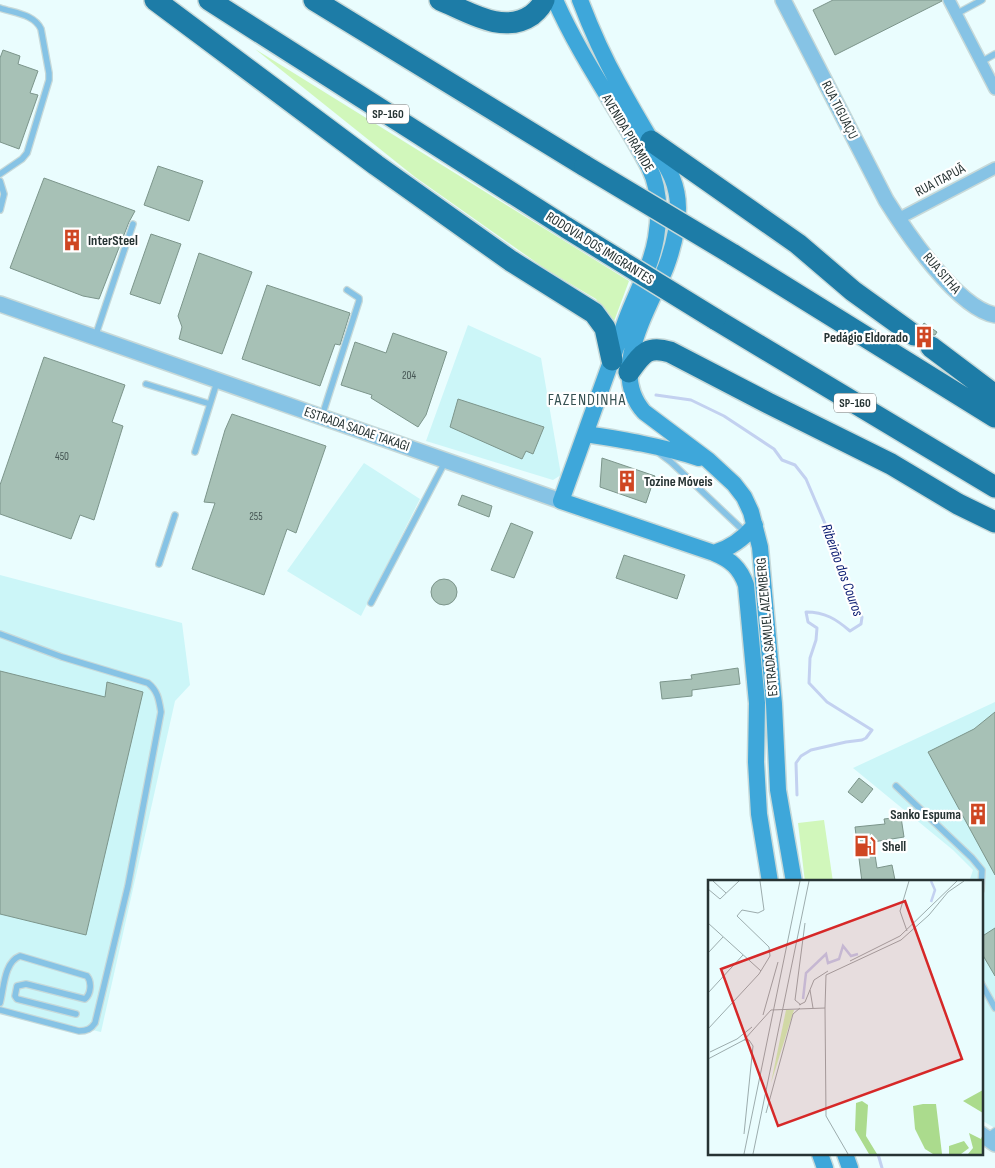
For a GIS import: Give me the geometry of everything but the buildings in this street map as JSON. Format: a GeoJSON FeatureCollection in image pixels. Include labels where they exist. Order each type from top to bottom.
{"type":"FeatureCollection","features":[{"type":"Feature","properties":{"kind":"highway"},"geometry":{"type":"LineString","coordinates":[[155,0],[384,171],[511,261],[594,313],[605,328],[612,360]]}},
{"type":"Feature","properties":{"kind":"highway","name":"RODOVIA DOS IMIGRANTES"},"geometry":{"type":"LineString","coordinates":[[209,0],[567,228],[995,487]]}},
{"type":"Feature","properties":{"kind":"highway"},"geometry":{"type":"LineString","coordinates":[[314,0],[584,166],[732,254],[995,417]]}},
{"type":"Feature","properties":{"kind":"highway"},"geometry":{"type":"LineString","coordinates":[[440,0],[493,23],[506,24],[520,22],[528,18],[536,12],[544,0]]}},
{"type":"Feature","properties":{"kind":"highway"},"geometry":{"type":"LineString","coordinates":[[651,141],[798,244],[853,292],[995,395]]}},
{"type":"Feature","properties":{"kind":"highway"},"geometry":{"type":"LineString","coordinates":[[629,372],[639,357],[646,351],[661,349],[670,352],[891,464],[958,504],[995,522]]}},
{"type":"Feature","properties":{"kind":"main road","name":"AVENIDA PIRÂMIDE"},"geometry":{"type":"LineString","coordinates":[[555,0],[567,27],[594,76],[654,176],[658,198],[656,236],[653,252],[561,500]]}},
{"type":"Feature","properties":{"kind":"main road","name":"AVENIDA PIRÂMIDE"},"geometry":{"type":"LineString","coordinates":[[580,0],[598,45],[668,168],[673,180],[678,207],[676,227],[666,266],[636,336],[630,360],[629,372],[634,398],[638,405],[651,417]]}},
{"type":"Feature","properties":{"kind":"main road","name":"ESTRADA SAMUEL AIZEMBERG"},"geometry":{"type":"LineString","coordinates":[[651,417],[708,460],[739,490],[748,504],[751,530],[760,547],[775,719],[778,790],[794,880]]}},
{"type":"Feature","properties":{"kind":"main road"},"geometry":{"type":"LineString","coordinates":[[586,434],[644,443],[708,460]]}},
{"type":"Feature","properties":{"kind":"main road","name":"ESTRADA SADAE TAKAGI"},"geometry":{"type":"LineString","coordinates":[[561,500],[714,553]]}},
{"type":"Feature","properties":{"kind":"main road"},"geometry":{"type":"LineString","coordinates":[[714,553],[727,549],[751,530]]}},
{"type":"Feature","properties":{"kind":"main road","name":"ESTRADA SAMUEL AIZEMBERG"},"geometry":{"type":"LineString","coordinates":[[714,553],[736,566],[746,585],[757,703],[756,762],[759,814],[770,880]]}},
{"type":"Feature","properties":{"kind":"main road"},"geometry":{"type":"LineString","coordinates":[[821,1156],[825,1168]]}},
{"type":"Feature","properties":{"kind":"main road"},"geometry":{"type":"LineString","coordinates":[[846,1156],[850,1168]]}},
{"type":"Feature","properties":{"kind":"street","name":"RUA TIGUAÇU"},"geometry":{"type":"LineString","coordinates":[[783,0],[886,200],[898,219]]}},
{"type":"Feature","properties":{"kind":"street"},"geometry":{"type":"LineString","coordinates":[[948,0],[995,89]]}},
{"type":"Feature","properties":{"kind":"street","name":"RUA ITAPUÃ"},"geometry":{"type":"LineString","coordinates":[[898,219],[995,168]]}},
{"type":"Feature","properties":{"kind":"street","name":"RUA SITHA"},"geometry":{"type":"LineString","coordinates":[[898,219],[929,261],[966,300],[977,308],[995,315]]}},
{"type":"Feature","properties":{"kind":"street","name":"ESTRADA SADAE TAKAGI"},"geometry":{"type":"LineString","coordinates":[[0,304],[561,500]]}},
{"type":"Feature","properties":{"kind":"lane"},"geometry":{"type":"LineString","coordinates":[[956,14],[982,0]]}},
{"type":"Feature","properties":{"kind":"lane"},"geometry":{"type":"LineString","coordinates":[[0,8],[38,22],[50,73],[28,153],[0,174]]}},
{"type":"Feature","properties":{"kind":"lane"},"geometry":{"type":"LineString","coordinates":[[981,62],[995,54]]}},
{"type":"Feature","properties":{"kind":"lane"},"geometry":{"type":"LineString","coordinates":[[0,181],[4,194],[0,210]]}},
{"type":"Feature","properties":{"kind":"lane"},"geometry":{"type":"LineString","coordinates":[[95,337],[133,224]]}},
{"type":"Feature","properties":{"kind":"lane"},"geometry":{"type":"LineString","coordinates":[[322,416],[360,302],[359,298],[347,290]]}},
{"type":"Feature","properties":{"kind":"lane"},"geometry":{"type":"LineString","coordinates":[[195,452],[217,380]]}},
{"type":"Feature","properties":{"kind":"lane"},"geometry":{"type":"LineString","coordinates":[[146,384],[210,404]]}},
{"type":"Feature","properties":{"kind":"lane"},"geometry":{"type":"LineString","coordinates":[[644,443],[671,462],[751,530]]}},
{"type":"Feature","properties":{"kind":"lane"},"geometry":{"type":"LineString","coordinates":[[371,603],[446,460]]}},
{"type":"Feature","properties":{"kind":"lane"},"geometry":{"type":"LineString","coordinates":[[159,564],[175,515]]}},
{"type":"Feature","properties":{"kind":"lane"},"geometry":{"type":"LineString","coordinates":[[0,634],[62,658],[148,683],[154,688],[159,697],[161,712],[128,886],[95,1023],[92,1028],[79,1031],[0,1010]]}},
{"type":"Feature","properties":{"kind":"lane"},"geometry":{"type":"LineString","coordinates":[[896,786],[972,858],[982,870],[982,880]]}},
{"type":"Feature","properties":{"kind":"lane"},"geometry":{"type":"LineString","coordinates":[[0,1003],[9,964],[13,958],[20,956],[87,976],[90,980],[90,987],[88,996],[85,999],[26,984],[17,986],[15,990],[15,996],[18,999],[76,1014]]}},
{"type":"Feature","properties":{"kind":"lane"},"geometry":{"type":"LineString","coordinates":[[982,985],[995,1008]]}},
{"type":"Feature","properties":{"kind":"shaded area"},"geometry":{"type":"Polygon","coordinates":[[[468,325],[541,358],[561,475],[553,480],[426,441],[468,325]]]}},
{"type":"Feature","properties":{"kind":"shaded area"},"geometry":{"type":"Polygon","coordinates":[[[364,463],[420,499],[361,616],[287,571],[364,463]]]}},
{"type":"Feature","properties":{"kind":"shaded area"},"geometry":{"type":"Polygon","coordinates":[[[0,575],[182,623],[190,685],[175,701],[101,1032],[0,1009],[0,575]]]}},
{"type":"Feature","properties":{"kind":"shaded area","name":"Sanko Espuma"},"geometry":{"type":"Polygon","coordinates":[[[995,702],[995,1128],[982,1121],[982,880],[970,880],[973,870],[953,850],[853,768],[995,702]]]}},
{"type":"Feature","properties":{"kind":"green space"},"geometry":{"type":"Polygon","coordinates":[[[255,49],[629,281],[613,324],[596,299],[547,270],[415,177],[255,49]]]}},
{"type":"Feature","properties":{"kind":"green space"},"geometry":{"type":"Polygon","coordinates":[[[824,820],[833,880],[805,880],[798,823],[824,820]]]}},
{"type":"Feature","properties":{"kind":"waterway","name":"Ribeirão dos Couros"},"geometry":{"type":"LineString","coordinates":[[656,395],[691,400],[724,416],[774,449],[782,460],[795,465],[806,479],[838,554],[850,598],[862,617],[861,624],[850,631],[830,617],[819,613],[806,612],[808,622],[817,628],[816,640],[810,658],[809,683],[827,702],[872,730],[862,740],[811,750],[801,756],[796,763],[797,795]]}},
{"type":"Feature","properties":{"kind":"waterway","name":"Ribeirão dos Couros"},"geometry":{"type":"LineString","coordinates":[[879,1156],[882,1168]]}},
{"type":"Feature","properties":{"kind":"place","name":"InterSteel"},"geometry":{"type":"Point","coordinates":[72,240]}},
{"type":"Feature","properties":{"kind":"place","name":"Pedágio Eldorado"},"geometry":{"type":"Point","coordinates":[924,337]}},
{"type":"Feature","properties":{"kind":"place","name":"Tozine Móveis"},"geometry":{"type":"Point","coordinates":[627,481]}},
{"type":"Feature","properties":{"kind":"place","name":"Sanko Espuma"},"geometry":{"type":"Point","coordinates":[978,814]}},
{"type":"Feature","properties":{"kind":"place","name":"Shell"},"geometry":{"type":"Point","coordinates":[865,846]}},
{"type":"Feature","properties":{"kind":"district","name":"FAZENDINHA"},"geometry":{"type":"Point","coordinates":[587,400]}}]}
